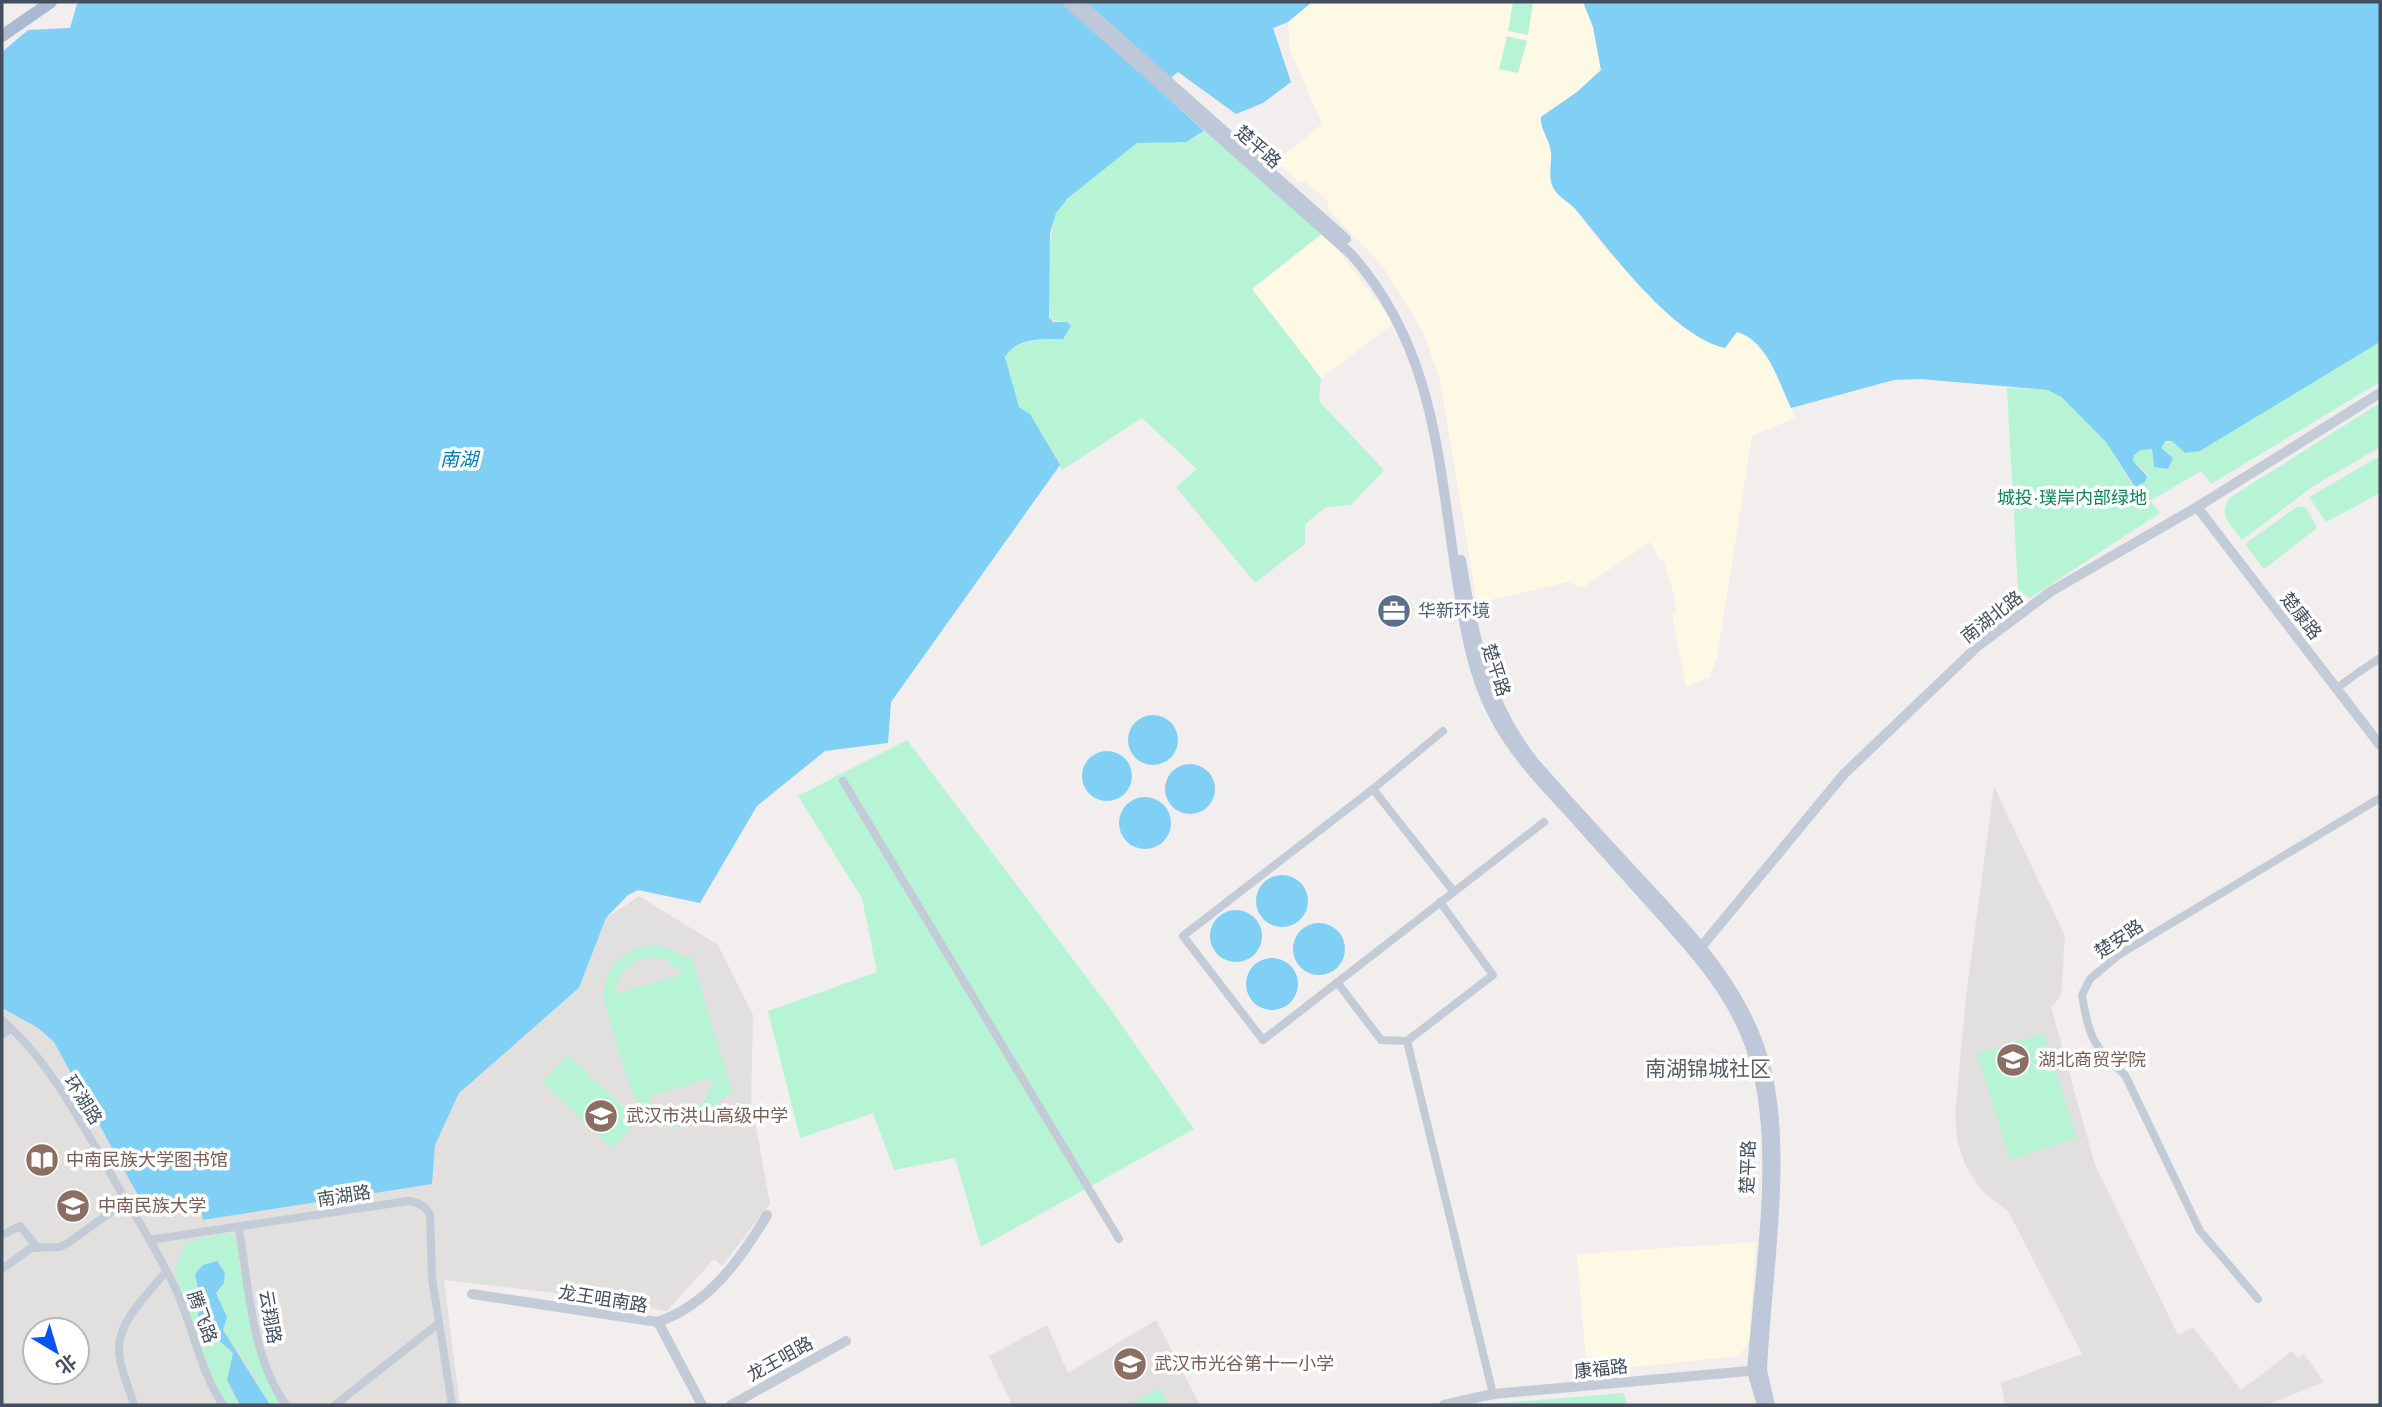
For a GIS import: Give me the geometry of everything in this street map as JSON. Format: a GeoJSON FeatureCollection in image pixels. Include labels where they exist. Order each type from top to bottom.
{"type":"FeatureCollection","features":[{"type":"Feature","properties":{"kind":"main road"},"geometry":{"type":"LineString","coordinates":[[2,27],[36,2]]}},
{"type":"Feature","properties":{"kind":"main road"},"geometry":{"type":"LineString","coordinates":[[2,36],[51,2]]}},
{"type":"Feature","properties":{"kind":"main road","name":"楚平路"},"geometry":{"type":"LineString","coordinates":[[1067,2],[1365,258],[1395,300],[1418,344],[1436,403],[1474,632],[1486,677],[1499,708],[1534,762],[1699,950],[1744,1010],[1759,1046],[1770,1086],[1775,1143],[1757,1370],[1762,1405]]}},
{"type":"Feature","properties":{"kind":"main road","name":"楚平路"},"geometry":{"type":"LineString","coordinates":[[1079,2],[1266,172]]}},
{"type":"Feature","properties":{"kind":"main road","name":"楚平路"},"geometry":{"type":"LineString","coordinates":[[1757,1370],[1770,1405]]}},
{"type":"Feature","properties":{"kind":"street","name":"南湖北路"},"geometry":{"type":"LineString","coordinates":[[1699,950],[1844,774],[1978,646],[2062,585],[2197,507],[2380,393]]}},
{"type":"Feature","properties":{"kind":"street","name":"楚康路"},"geometry":{"type":"LineString","coordinates":[[2197,507],[2380,745]]}},
{"type":"Feature","properties":{"kind":"street"},"geometry":{"type":"LineString","coordinates":[[2337,688],[2380,658]]}},
{"type":"Feature","properties":{"kind":"street"},"geometry":{"type":"LineString","coordinates":[[1443,731],[1373,789],[1183,936],[1263,1040],[1544,822]]}},
{"type":"Feature","properties":{"kind":"street"},"geometry":{"type":"LineString","coordinates":[[843,781],[1119,1239]]}},
{"type":"Feature","properties":{"kind":"street"},"geometry":{"type":"LineString","coordinates":[[1373,789],[1454,892]]}},
{"type":"Feature","properties":{"kind":"street","name":"楚安路"},"geometry":{"type":"LineString","coordinates":[[2258,1299],[2200,1231],[2126,1075],[2104,1058],[2093,1042],[2082,995],[2090,979],[2120,954],[2380,798]]}},
{"type":"Feature","properties":{"kind":"street"},"geometry":{"type":"LineString","coordinates":[[1337,982],[1381,1040],[1407,1041],[1493,975],[1440,902]]}},
{"type":"Feature","properties":{"kind":"street","name":"环湖路"},"geometry":{"type":"LineString","coordinates":[[2,1020],[58,1087],[149,1240]]}},
{"type":"Feature","properties":{"kind":"street"},"geometry":{"type":"LineString","coordinates":[[2,1035],[11,1028]]}},
{"type":"Feature","properties":{"kind":"street"},"geometry":{"type":"LineString","coordinates":[[1407,1041],[1493,1394]]}},
{"type":"Feature","properties":{"kind":"street"},"geometry":{"type":"LineString","coordinates":[[2,1269],[26,1250],[64,1246],[126,1201]]}},
{"type":"Feature","properties":{"kind":"street","name":"南湖路"},"geometry":{"type":"LineString","coordinates":[[149,1240],[239,1229],[412,1201],[429,1213],[432,1279],[452,1405]]}},
{"type":"Feature","properties":{"kind":"street","name":"龙王咀南路"},"geometry":{"type":"LineString","coordinates":[[472,1294],[658,1322],[683,1310],[723,1278],[744,1252],[766,1214]]}},
{"type":"Feature","properties":{"kind":"street"},"geometry":{"type":"LineString","coordinates":[[2,1235],[20,1226],[37,1247]]}},
{"type":"Feature","properties":{"kind":"street","name":"云翔路"},"geometry":{"type":"LineString","coordinates":[[239,1229],[262,1360],[286,1405]]}},
{"type":"Feature","properties":{"kind":"street","name":"腾飞路"},"geometry":{"type":"LineString","coordinates":[[149,1240],[178,1295],[207,1376],[223,1405]]}},
{"type":"Feature","properties":{"kind":"street"},"geometry":{"type":"LineString","coordinates":[[134,1405],[120,1359],[119,1341],[127,1323],[166,1271]]}},
{"type":"Feature","properties":{"kind":"street"},"geometry":{"type":"LineString","coordinates":[[658,1322],[702,1405]]}},
{"type":"Feature","properties":{"kind":"street"},"geometry":{"type":"LineString","coordinates":[[335,1405],[439,1324]]}},
{"type":"Feature","properties":{"kind":"street","name":"龙王咀路"},"geometry":{"type":"LineString","coordinates":[[731,1405],[846,1341]]}},
{"type":"Feature","properties":{"kind":"street","name":"康福路"},"geometry":{"type":"LineString","coordinates":[[1444,1405],[1493,1394],[1757,1370]]}},
{"type":"Feature","properties":{"kind":"shaded area"},"geometry":{"type":"Polygon","coordinates":[[[1583,2],[1593,27],[1601,70],[1571,97],[1542,115],[1540,121],[1551,151],[1552,186],[1568,200],[1594,235],[1640,286],[1699,338],[1707,343],[1737,332],[1749,338],[1769,359],[1795,418],[1752,436],[1717,658],[1710,677],[1686,687],[1672,613],[1677,612],[1672,588],[1664,561],[1659,559],[1650,542],[1582,588],[1568,582],[1477,603],[1439,377],[1423,332],[1382,265],[1328,209],[1328,201],[1305,181],[1299,183],[1277,161],[1322,124],[1290,50],[1288,22],[1310,3],[1583,2]]]}},
{"type":"Feature","properties":{"kind":"shaded area"},"geometry":{"type":"Polygon","coordinates":[[[1324,232],[1394,323],[1321,378],[1252,289],[1324,232]]]}},
{"type":"Feature","properties":{"kind":"shaded area","name":"湖北商贸学院"},"geometry":{"type":"Polygon","coordinates":[[[1994,787],[2065,936],[2061,996],[2051,1007],[2095,1165],[2178,1335],[2193,1327],[2241,1390],[2292,1351],[2298,1358],[2304,1354],[2324,1382],[2267,1405],[2005,1405],[2001,1383],[2082,1354],[2008,1211],[1983,1192],[1966,1167],[1957,1140],[1955,1115],[1966,997],[1994,787]]]}},
{"type":"Feature","properties":{"kind":"shaded area"},"geometry":{"type":"Polygon","coordinates":[[[639,896],[718,945],[753,1015],[751,1099],[770,1204],[722,1266],[714,1259],[667,1311],[580,1296],[444,1280],[460,1405],[2,1405],[2,1008],[38,1028],[54,1042],[166,1207],[165,1204],[200,1199],[204,1220],[431,1184],[435,1145],[459,1092],[579,989],[606,918],[639,896]]]}},
{"type":"Feature","properties":{"kind":"shaded area"},"geometry":{"type":"Polygon","coordinates":[[[1756,1242],[1749,1342],[1739,1356],[1587,1372],[1577,1254],[1756,1242]]]}},
{"type":"Feature","properties":{"kind":"shaded area","name":"武汉市光谷第十一小学"},"geometry":{"type":"Polygon","coordinates":[[[1156,1320],[1200,1405],[1012,1405],[989,1356],[1047,1325],[1068,1373],[1156,1320]]]}},
{"type":"Feature","properties":{"kind":"green space"},"geometry":{"type":"Polygon","coordinates":[[[1513,2],[1533,2],[1528,35],[1508,31],[1513,2]]]}},
{"type":"Feature","properties":{"kind":"green space"},"geometry":{"type":"Polygon","coordinates":[[[1507,36],[1527,41],[1518,73],[1499,69],[1507,36]]]}},
{"type":"Feature","properties":{"kind":"green space"},"geometry":{"type":"Polygon","coordinates":[[[1204,131],[1324,232],[1252,289],[1321,378],[1319,401],[1384,470],[1351,505],[1326,507],[1305,524],[1305,544],[1255,583],[1176,487],[1197,469],[1142,418],[1062,470],[1030,414],[1019,407],[1006,363],[1006,353],[1012,348],[1033,341],[1063,339],[1071,326],[1067,322],[1051,320],[1049,312],[1050,248],[1054,220],[1061,206],[1107,164],[1137,143],[1188,140],[1204,131]]]}},
{"type":"Feature","properties":{"kind":"green space","name":"城投·璞岸内部绿地"},"geometry":{"type":"Polygon","coordinates":[[[2380,342],[2380,382],[2211,484],[2201,471],[2150,501],[2160,513],[2030,598],[2018,590],[2007,388],[2048,390],[2057,394],[2106,442],[2132,484],[2146,480],[2147,474],[2133,461],[2134,455],[2141,450],[2152,449],[2154,467],[2168,469],[2161,446],[2172,441],[2182,450],[2200,451],[2380,342]]]}},
{"type":"Feature","properties":{"kind":"green space"},"geometry":{"type":"Polygon","coordinates":[[[2380,403],[2380,447],[2312,487],[2242,540],[2225,514],[2231,497],[2380,403]]]}},
{"type":"Feature","properties":{"kind":"green space"},"geometry":{"type":"Polygon","coordinates":[[[2380,456],[2380,493],[2326,522],[2309,497],[2380,456]]]}},
{"type":"Feature","properties":{"kind":"green space"},"geometry":{"type":"Polygon","coordinates":[[[2298,506],[2306,508],[2317,528],[2264,569],[2245,544],[2298,506]]]}},
{"type":"Feature","properties":{"kind":"green space"},"geometry":{"type":"Polygon","coordinates":[[[907,740],[1109,1007],[1194,1129],[981,1247],[955,1158],[894,1170],[873,1113],[800,1138],[768,1011],[877,972],[862,898],[798,796],[907,740]]]}},
{"type":"Feature","properties":{"kind":"green space"},"geometry":{"type":"Polygon","coordinates":[[[655,945],[671,949],[686,958],[691,956],[733,1093],[691,1124],[674,1127],[660,1124],[649,1117],[640,1106],[628,1079],[607,1012],[605,988],[612,969],[625,954],[644,946],[655,945]],[[648,957],[625,970],[616,994],[683,974],[667,960],[648,957]],[[713,1077],[647,1097],[666,1111],[688,1111],[705,1099],[713,1077]]]}},
{"type":"Feature","properties":{"kind":"green space"},"geometry":{"type":"Polygon","coordinates":[[[2044,1033],[2077,1138],[2010,1160],[1977,1054],[2044,1033]]]}},
{"type":"Feature","properties":{"kind":"green space"},"geometry":{"type":"Polygon","coordinates":[[[568,1055],[638,1121],[612,1148],[542,1082],[568,1055]]]}},
{"type":"Feature","properties":{"kind":"green space"},"geometry":{"type":"Polygon","coordinates":[[[230,1233],[235,1237],[256,1345],[271,1386],[282,1405],[270,1405],[246,1362],[225,1333],[227,1317],[216,1295],[222,1287],[197,1271],[195,1277],[201,1301],[198,1316],[206,1329],[234,1355],[228,1386],[240,1405],[228,1405],[205,1359],[181,1295],[176,1267],[187,1242],[230,1233]]]}},
{"type":"Feature","properties":{"kind":"green space"},"geometry":{"type":"Polygon","coordinates":[[[1159,1388],[1169,1405],[1127,1405],[1159,1388]]]}},
{"type":"Feature","properties":{"kind":"green space"},"geometry":{"type":"Polygon","coordinates":[[[1624,1393],[1627,1405],[1485,1405],[1490,1404],[1624,1393]]]}},
{"type":"Feature","properties":{"kind":"water","name":"南湖"},"geometry":{"type":"Polygon","coordinates":[[[80,2],[1312,2],[1288,22],[1273,28],[1291,82],[1263,103],[1236,114],[1178,72],[1158,89],[1204,131],[1186,142],[1137,143],[1068,198],[1056,213],[1050,233],[1049,317],[1053,322],[1067,322],[1071,326],[1063,339],[1039,339],[1023,343],[1010,350],[1005,357],[1019,407],[1030,414],[1060,465],[891,702],[888,743],[825,751],[757,806],[700,903],[638,890],[628,895],[606,918],[579,988],[459,1093],[435,1145],[432,1184],[203,1220],[199,1199],[146,1210],[54,1042],[38,1028],[2,1008],[2,52],[28,30],[70,28],[80,2]]]}},
{"type":"Feature","properties":{"kind":"water"},"geometry":{"type":"Polygon","coordinates":[[[1583,2],[2380,2],[2380,342],[2200,451],[2185,453],[2172,441],[2166,441],[2161,448],[2173,458],[2168,469],[2154,467],[2152,449],[2141,450],[2134,455],[2133,461],[2147,476],[2145,482],[2135,487],[2106,442],[2061,397],[2048,390],[1920,379],[1894,380],[1791,408],[1771,363],[1756,344],[1737,332],[1725,348],[1684,327],[1644,290],[1574,208],[1554,189],[1550,176],[1550,148],[1541,117],[1577,92],[1601,70],[1593,27],[1583,2]]]}},
{"type":"Feature","properties":{"kind":"water"},"geometry":{"type":"Polygon","coordinates":[[[1153,715],[1171,722],[1178,740],[1171,758],[1153,765],[1135,758],[1128,740],[1135,722],[1153,715]]]}},
{"type":"Feature","properties":{"kind":"water"},"geometry":{"type":"Polygon","coordinates":[[[1107,751],[1125,758],[1132,776],[1125,794],[1107,801],[1089,794],[1082,776],[1089,758],[1107,751]]]}},
{"type":"Feature","properties":{"kind":"water"},"geometry":{"type":"Polygon","coordinates":[[[1190,764],[1207,772],[1215,789],[1207,806],[1190,814],[1173,806],[1165,789],[1173,772],[1190,764]]]}},
{"type":"Feature","properties":{"kind":"water"},"geometry":{"type":"Polygon","coordinates":[[[1145,797],[1155,799],[1163,805],[1169,813],[1169,833],[1163,841],[1155,847],[1145,849],[1135,847],[1127,841],[1121,833],[1119,823],[1121,813],[1127,805],[1135,799],[1145,797]]]}},
{"type":"Feature","properties":{"kind":"water"},"geometry":{"type":"Polygon","coordinates":[[[1282,875],[1301,882],[1308,901],[1301,920],[1282,927],[1263,920],[1256,901],[1263,882],[1282,875]]]}},
{"type":"Feature","properties":{"kind":"water"},"geometry":{"type":"Polygon","coordinates":[[[1236,910],[1246,912],[1254,918],[1260,926],[1260,946],[1254,954],[1246,960],[1236,962],[1226,960],[1218,954],[1212,946],[1210,936],[1212,926],[1218,918],[1226,912],[1236,910]]]}},
{"type":"Feature","properties":{"kind":"water"},"geometry":{"type":"Polygon","coordinates":[[[1319,923],[1338,930],[1345,949],[1338,968],[1319,975],[1300,968],[1293,949],[1300,930],[1319,923]]]}},
{"type":"Feature","properties":{"kind":"water"},"geometry":{"type":"Polygon","coordinates":[[[1272,958],[1282,960],[1290,966],[1296,974],[1296,994],[1290,1002],[1282,1008],[1272,1010],[1262,1008],[1254,1002],[1248,994],[1246,984],[1248,974],[1254,966],[1262,960],[1272,958]]]}},
{"type":"Feature","properties":{"kind":"water"},"geometry":{"type":"Polygon","coordinates":[[[217,1261],[225,1273],[224,1283],[216,1293],[227,1317],[223,1330],[270,1405],[240,1405],[227,1380],[233,1353],[206,1329],[198,1316],[201,1301],[195,1274],[203,1265],[217,1261]]]}},
{"type":"Feature","properties":{"kind":"place","name":"华新环境"},"geometry":{"type":"Point","coordinates":[1394,611]}},
{"type":"Feature","properties":{"kind":"place","name":"湖北商贸学院"},"geometry":{"type":"Point","coordinates":[2013,1060]}},
{"type":"Feature","properties":{"kind":"place","name":"武汉市洪山高级中学"},"geometry":{"type":"Point","coordinates":[601,1116]}},
{"type":"Feature","properties":{"kind":"place","name":"中南民族大学图书馆"},"geometry":{"type":"Point","coordinates":[42,1160]}},
{"type":"Feature","properties":{"kind":"place","name":"中南民族大学"},"geometry":{"type":"Point","coordinates":[73,1206]}},
{"type":"Feature","properties":{"kind":"place","name":"武汉市光谷第十一小学"},"geometry":{"type":"Point","coordinates":[1130,1364]}},
{"type":"Feature","properties":{"kind":"district","name":"南湖锦城社区"},"geometry":{"type":"Point","coordinates":[1708,1069]}}]}
